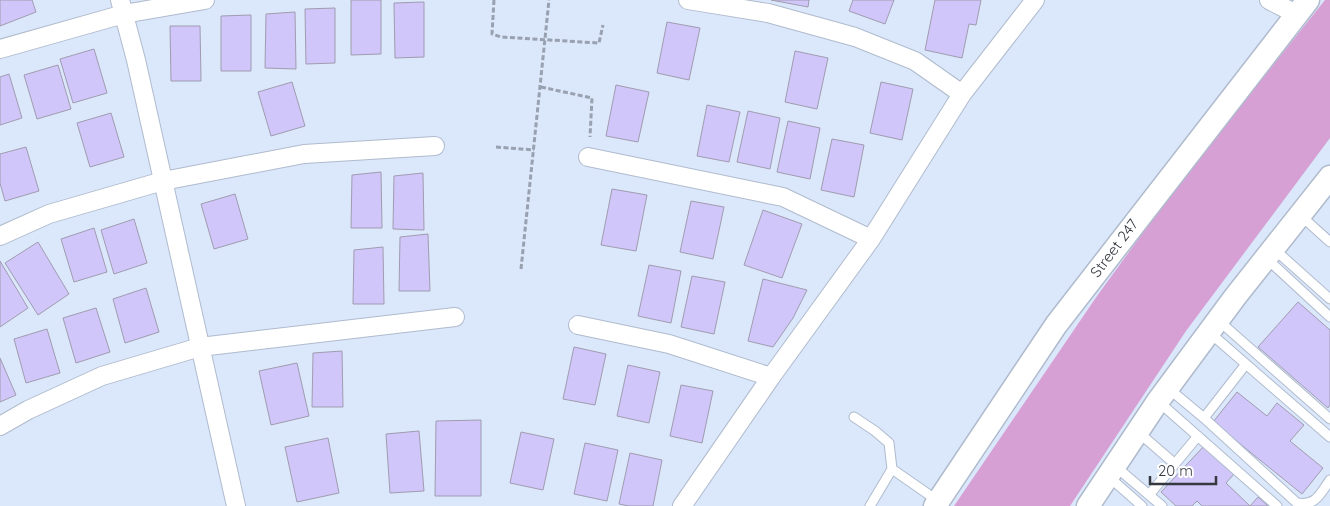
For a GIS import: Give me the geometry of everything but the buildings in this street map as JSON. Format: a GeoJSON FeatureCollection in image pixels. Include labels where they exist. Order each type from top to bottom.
{"type":"FeatureCollection","features":[{"type":"Feature","properties":{"kind":"street"},"geometry":{"type":"LineString","coordinates":[[0,49],[122,7],[205,0]]}},
{"type":"Feature","properties":{"kind":"street"},"geometry":{"type":"LineString","coordinates":[[688,0],[768,13],[855,36],[915,61],[962,94]]}},
{"type":"Feature","properties":{"kind":"street"},"geometry":{"type":"LineString","coordinates":[[682,506],[771,377],[871,239],[962,94],[1035,0]]}},
{"type":"Feature","properties":{"kind":"street"},"geometry":{"type":"LineString","coordinates":[[1269,0],[1302,7]]}},
{"type":"Feature","properties":{"kind":"street"},"geometry":{"type":"LineString","coordinates":[[122,7],[136,60],[236,506]]}},
{"type":"Feature","properties":{"kind":"street","name":"Street 247"},"geometry":{"type":"LineString","coordinates":[[936,504],[1056,325],[1302,7]]}},
{"type":"Feature","properties":{"kind":"street"},"geometry":{"type":"LineString","coordinates":[[0,236],[49,214],[163,181],[304,154],[436,146]]}},
{"type":"Feature","properties":{"kind":"street"},"geometry":{"type":"LineString","coordinates":[[588,157],[783,197],[871,239]]}},
{"type":"Feature","properties":{"kind":"street"},"geometry":{"type":"LineString","coordinates":[[1088,506],[1163,394],[1330,177]]}},
{"type":"Feature","properties":{"kind":"street"},"geometry":{"type":"LineString","coordinates":[[0,426],[28,410],[102,376],[200,347],[454,317]]}},
{"type":"Feature","properties":{"kind":"street"},"geometry":{"type":"LineString","coordinates":[[578,325],[669,344],[771,377]]}},
{"type":"Feature","properties":{"kind":"lane"},"geometry":{"type":"LineString","coordinates":[[1300,215],[1330,242]]}},
{"type":"Feature","properties":{"kind":"lane"},"geometry":{"type":"LineString","coordinates":[[1270,253],[1330,298]]}},
{"type":"Feature","properties":{"kind":"lane"},"geometry":{"type":"LineString","coordinates":[[1270,253],[1330,317]]}},
{"type":"Feature","properties":{"kind":"lane"},"geometry":{"type":"LineString","coordinates":[[1214,326],[1246,364],[1330,436]]}},
{"type":"Feature","properties":{"kind":"lane"},"geometry":{"type":"LineString","coordinates":[[1214,326],[1330,419]]}},
{"type":"Feature","properties":{"kind":"lane"},"geometry":{"type":"LineString","coordinates":[[1204,418],[1246,364]]}},
{"type":"Feature","properties":{"kind":"lane"},"geometry":{"type":"LineString","coordinates":[[1163,394],[1204,418],[1297,503],[1307,504],[1315,501],[1330,480]]}},
{"type":"Feature","properties":{"kind":"lane"},"geometry":{"type":"LineString","coordinates":[[1163,394],[1198,436],[1277,506]]}},
{"type":"Feature","properties":{"kind":"lane"},"geometry":{"type":"LineString","coordinates":[[854,418],[875,431],[888,443],[892,469],[870,506]]}},
{"type":"Feature","properties":{"kind":"lane"},"geometry":{"type":"LineString","coordinates":[[1137,431],[1175,464]]}},
{"type":"Feature","properties":{"kind":"lane"},"geometry":{"type":"LineString","coordinates":[[1149,495],[1198,436]]}},
{"type":"Feature","properties":{"kind":"lane"},"geometry":{"type":"LineString","coordinates":[[892,469],[936,504]]}},
{"type":"Feature","properties":{"kind":"lane"},"geometry":{"type":"LineString","coordinates":[[1111,471],[1149,495],[1162,506]]}},
{"type":"Feature","properties":{"kind":"lane"},"geometry":{"type":"LineString","coordinates":[[1111,471],[1142,506]]}},
{"type":"Feature","properties":{"kind":"path"},"geometry":{"type":"LineString","coordinates":[[494,0],[492,34],[501,37],[600,43],[603,25]]}},
{"type":"Feature","properties":{"kind":"path"},"geometry":{"type":"LineString","coordinates":[[521,269],[549,0]]}},
{"type":"Feature","properties":{"kind":"path"},"geometry":{"type":"LineString","coordinates":[[541,87],[592,98],[588,157]]}},
{"type":"Feature","properties":{"kind":"path"},"geometry":{"type":"LineString","coordinates":[[496,147],[534,150]]}},
{"type":"Feature","properties":{"kind":"shaded area"},"geometry":{"type":"Polygon","coordinates":[[[1325,0],[1330,0],[1330,138],[1186,331],[1070,506],[954,506],[1097,296],[1182,179],[1325,0]]]}}]}
